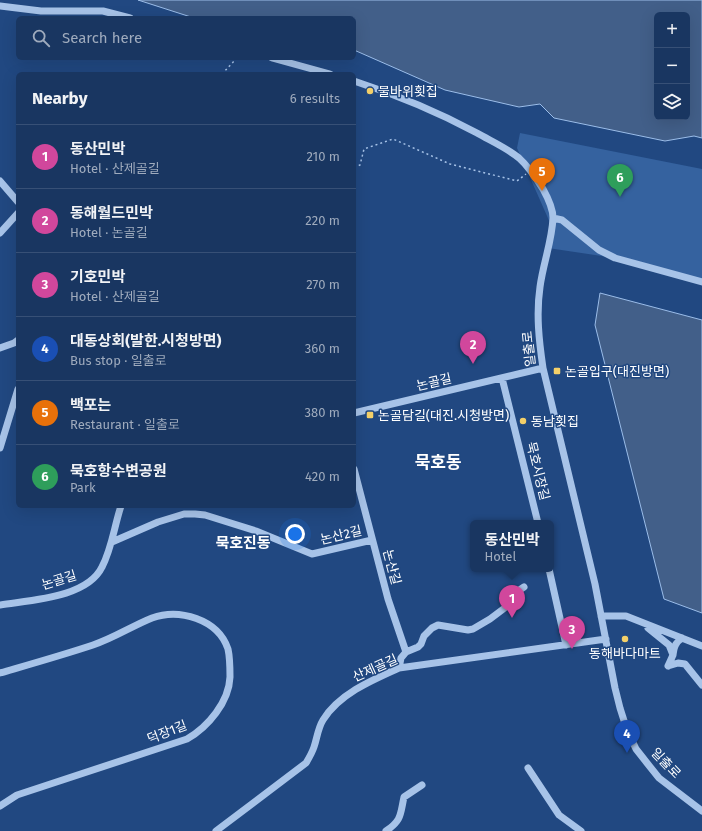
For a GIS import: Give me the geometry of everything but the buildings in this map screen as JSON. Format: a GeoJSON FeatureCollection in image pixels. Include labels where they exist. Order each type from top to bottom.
{"type":"FeatureCollection","features":[{"type":"Feature","properties":{"kind":"street"},"geometry":{"type":"LineString","coordinates":[[0,6],[41,10],[103,11],[122,16]]}},
{"type":"Feature","properties":{"kind":"street"},"geometry":{"type":"LineString","coordinates":[[279,60],[323,72]]}},
{"type":"Feature","properties":{"kind":"street","name":"일출로"},"geometry":{"type":"LineString","coordinates":[[356,82],[406,100],[460,124],[501,146],[518,158],[530,170],[546,194],[551,205],[553,218],[541,280],[538,307],[539,342],[543,368],[595,584],[620,708],[627,730],[636,749],[646,764],[659,778],[702,811]]}},
{"type":"Feature","properties":{"kind":"street"},"geometry":{"type":"LineString","coordinates":[[0,181],[16,200]]}},
{"type":"Feature","properties":{"kind":"street"},"geometry":{"type":"LineString","coordinates":[[0,233],[16,215]]}},
{"type":"Feature","properties":{"kind":"street"},"geometry":{"type":"LineString","coordinates":[[553,218],[562,220],[599,250],[614,258],[702,282]]}},
{"type":"Feature","properties":{"kind":"street"},"geometry":{"type":"LineString","coordinates":[[0,348],[16,342]]}},
{"type":"Feature","properties":{"kind":"street","name":"논골길"},"geometry":{"type":"LineString","coordinates":[[356,413],[543,368]]}},
{"type":"Feature","properties":{"kind":"street","name":"묵호시장길"},"geometry":{"type":"LineString","coordinates":[[502,378],[537,520]]}},
{"type":"Feature","properties":{"kind":"street"},"geometry":{"type":"LineString","coordinates":[[0,448],[16,396]]}},
{"type":"Feature","properties":{"kind":"street","name":"논산길"},"geometry":{"type":"LineString","coordinates":[[356,477],[388,599],[406,652]]}},
{"type":"Feature","properties":{"kind":"street","name":"논골길"},"geometry":{"type":"LineString","coordinates":[[0,605],[51,597],[82,588],[94,578],[102,568],[112,542],[120,508]]}},
{"type":"Feature","properties":{"kind":"street","name":"논산2길"},"geometry":{"type":"LineString","coordinates":[[112,542],[158,522],[184,514],[205,515],[256,531],[312,554],[372,540]]}},
{"type":"Feature","properties":{"kind":"street"},"geometry":{"type":"LineString","coordinates":[[551,572],[566,645]]}},
{"type":"Feature","properties":{"kind":"street"},"geometry":{"type":"LineString","coordinates":[[398,668],[401,658],[406,652],[418,647],[424,636],[432,628],[438,625],[468,630],[474,629],[510,604],[518,591],[524,587]]}},
{"type":"Feature","properties":{"kind":"street","name":"덕장1길"},"geometry":{"type":"LineString","coordinates":[[0,673],[94,645],[152,618],[176,614],[191,616],[216,630],[228,649],[230,665],[230,684],[218,711],[198,732],[187,739],[17,795],[0,806]]}},
{"type":"Feature","properties":{"kind":"street"},"geometry":{"type":"LineString","coordinates":[[601,616],[626,616],[702,646]]}},
{"type":"Feature","properties":{"kind":"street"},"geometry":{"type":"LineString","coordinates":[[642,623],[669,645],[673,655]]}},
{"type":"Feature","properties":{"kind":"street"},"geometry":{"type":"LineString","coordinates":[[682,638],[674,646],[673,655],[668,666],[678,663],[685,664],[702,685]]}},
{"type":"Feature","properties":{"kind":"street","name":"산제골길"},"geometry":{"type":"LineString","coordinates":[[216,831],[306,763],[313,751],[323,720],[334,706],[351,692],[371,681],[398,668],[606,639]]}},
{"type":"Feature","properties":{"kind":"street"},"geometry":{"type":"LineString","coordinates":[[528,768],[559,815],[581,831]]}},
{"type":"Feature","properties":{"kind":"street"},"geometry":{"type":"LineString","coordinates":[[386,831],[399,820],[404,797],[422,785]]}},
{"type":"Feature","properties":{"kind":"path"},"geometry":{"type":"LineString","coordinates":[[224,72],[235,60]]}},
{"type":"Feature","properties":{"kind":"path"},"geometry":{"type":"LineString","coordinates":[[356,166],[360,165],[364,149],[393,139],[450,164],[517,181],[530,170]]}},
{"type":"Feature","properties":{"kind":"shaded area"},"geometry":{"type":"Polygon","coordinates":[[[138,0],[702,0],[702,138],[694,136],[665,141],[554,118],[540,104],[519,107],[445,90],[356,51],[356,16],[188,16],[138,0]]]}},
{"type":"Feature","properties":{"kind":"shaded area"},"geometry":{"type":"Polygon","coordinates":[[[520,133],[702,169],[702,282],[615,258],[548,248],[551,225],[517,148],[520,133]]]}},
{"type":"Feature","properties":{"kind":"shaded area"},"geometry":{"type":"Polygon","coordinates":[[[600,293],[702,320],[702,613],[664,599],[595,325],[600,293]]]}},
{"type":"Feature","properties":{"kind":"place","name":"물바위횟집"},"geometry":{"type":"Point","coordinates":[370,91]}},
{"type":"Feature","properties":{"kind":"place","name":"백포는"},"geometry":{"type":"Point","coordinates":[542,191]}},
{"type":"Feature","properties":{"kind":"place","name":"묵호항수변공원"},"geometry":{"type":"Point","coordinates":[620,197]}},
{"type":"Feature","properties":{"kind":"place","name":"동해월드민박"},"geometry":{"type":"Point","coordinates":[473,364]}},
{"type":"Feature","properties":{"kind":"place","name":"논골입구(대진방면)"},"geometry":{"type":"Point","coordinates":[557,371]}},
{"type":"Feature","properties":{"kind":"place","name":"논골담길(대진.시청방면)"},"geometry":{"type":"Point","coordinates":[370,415]}},
{"type":"Feature","properties":{"kind":"place","name":"동남횟집"},"geometry":{"type":"Point","coordinates":[523,421]}},
{"type":"Feature","properties":{"kind":"place","name":"동산민박"},"geometry":{"type":"Point","coordinates":[512,618]}},
{"type":"Feature","properties":{"kind":"place","name":"동해바다마트"},"geometry":{"type":"Point","coordinates":[625,639]}},
{"type":"Feature","properties":{"kind":"place","name":"기호민박"},"geometry":{"type":"Point","coordinates":[572,649]}},
{"type":"Feature","properties":{"kind":"place","name":"대동상회(발한.시청방면)"},"geometry":{"type":"Point","coordinates":[627,753]}},
{"type":"Feature","properties":{"kind":"district","name":"묵호동"},"geometry":{"type":"Point","coordinates":[438,462]}},
{"type":"Feature","properties":{"kind":"district","name":"묵호진동"},"geometry":{"type":"Point","coordinates":[243,543]}}]}
